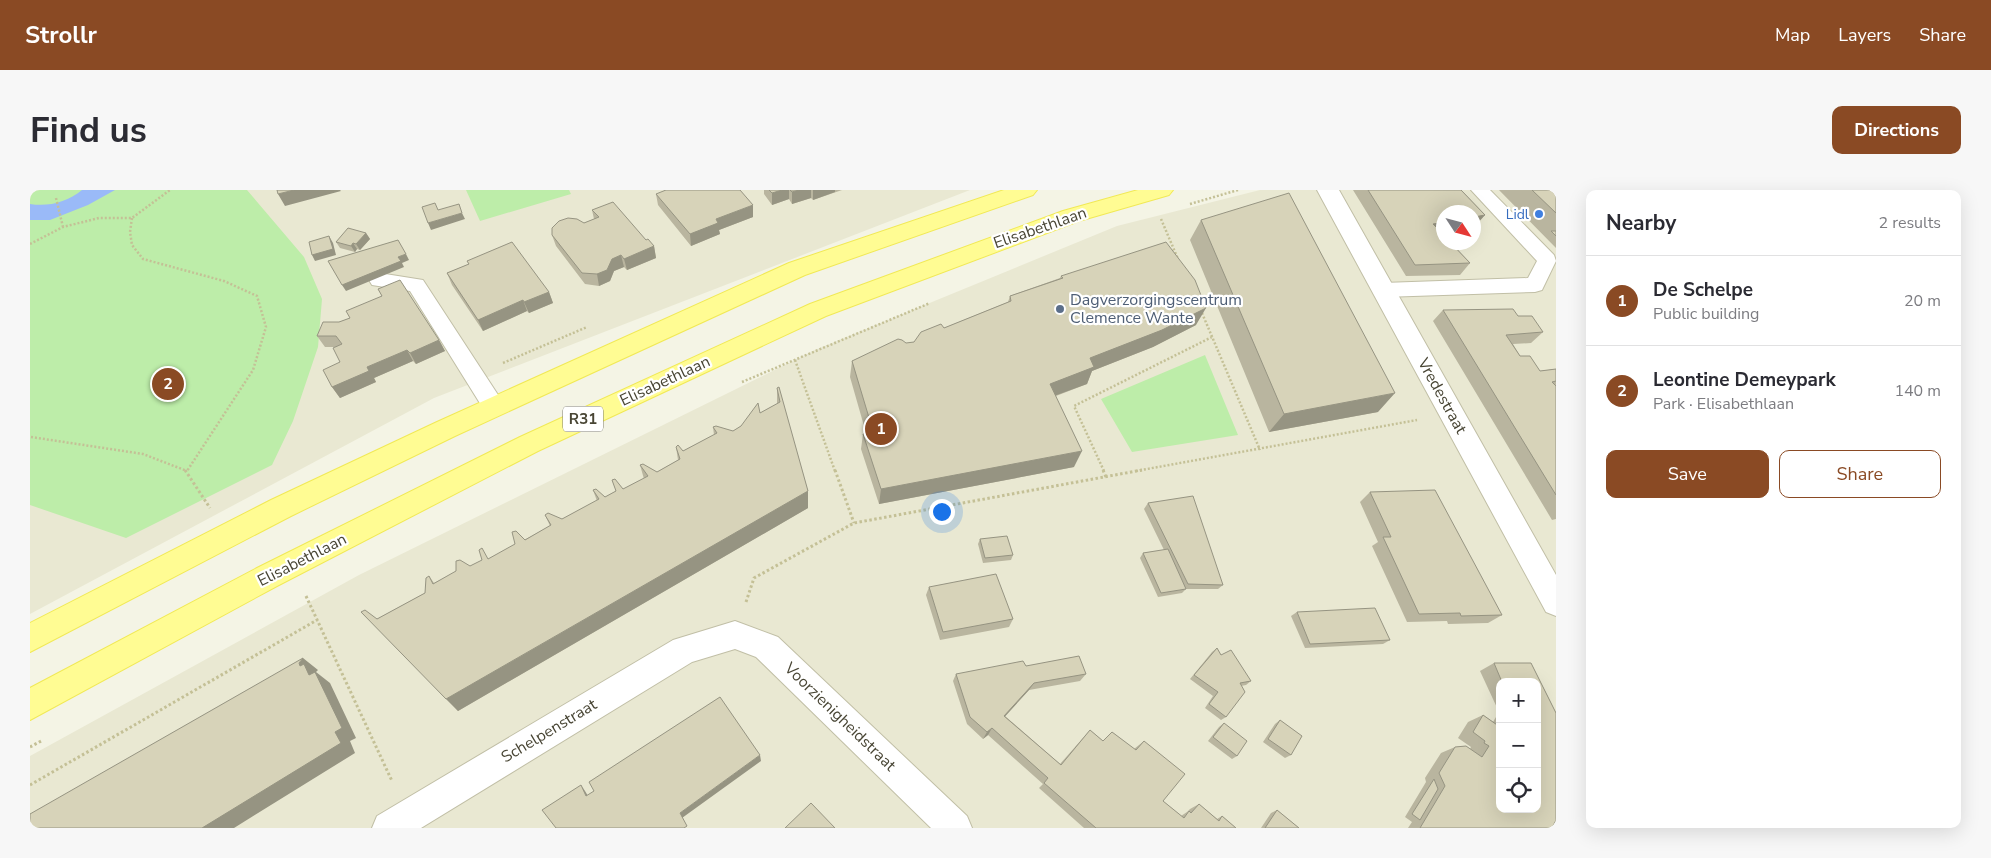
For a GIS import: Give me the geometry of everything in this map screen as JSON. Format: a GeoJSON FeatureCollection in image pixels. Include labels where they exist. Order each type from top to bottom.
{"type":"FeatureCollection","features":[{"type":"Feature","properties":{"kind":"main road"},"geometry":{"type":"LineString","coordinates":[[30,638],[290,504],[494,407],[797,269],[1026,190]]}},
{"type":"Feature","properties":{"kind":"main road","name":"Elisabethlaan"},"geometry":{"type":"LineString","coordinates":[[30,705],[267,577],[529,444],[818,310],[1072,216],[1160,202]]}},
{"type":"Feature","properties":{"kind":"street","name":"Vredestraat"},"geometry":{"type":"LineString","coordinates":[[1328,190],[1556,602]]}},
{"type":"Feature","properties":{"kind":"street","name":"Schelpenstraat"},"geometry":{"type":"LineString","coordinates":[[398,822],[684,650],[723,638]]}},
{"type":"Feature","properties":{"kind":"street","name":"Voorzienigheidstraat"},"geometry":{"type":"LineString","coordinates":[[723,638],[767,647],[955,828]]}},
{"type":"Feature","properties":{"kind":"lane"},"geometry":{"type":"LineString","coordinates":[[1384,290],[1534,285],[1547,260],[1480,190]]}},
{"type":"Feature","properties":{"kind":"lane"},"geometry":{"type":"LineString","coordinates":[[379,280],[416,285],[494,407]]}},
{"type":"Feature","properties":{"kind":"path"},"geometry":{"type":"LineString","coordinates":[[30,244],[63,227],[99,218],[132,218],[170,190]]}},
{"type":"Feature","properties":{"kind":"path"},"geometry":{"type":"LineString","coordinates":[[1185,206],[1238,190]]}},
{"type":"Feature","properties":{"kind":"path"},"geometry":{"type":"LineString","coordinates":[[56,198],[63,227]]}},
{"type":"Feature","properties":{"kind":"path"},"geometry":{"type":"LineString","coordinates":[[1160,202],[1182,266]]}},
{"type":"Feature","properties":{"kind":"path"},"geometry":{"type":"LineString","coordinates":[[132,218],[130,232],[132,245],[144,258],[224,282],[256,296],[266,327],[254,370],[187,471]]}},
{"type":"Feature","properties":{"kind":"path"},"geometry":{"type":"LineString","coordinates":[[740,383],[936,300]]}},
{"type":"Feature","properties":{"kind":"path"},"geometry":{"type":"LineString","coordinates":[[1201,311],[1260,450]]}},
{"type":"Feature","properties":{"kind":"path"},"geometry":{"type":"LineString","coordinates":[[1106,477],[1074,406],[1212,337]]}},
{"type":"Feature","properties":{"kind":"path"},"geometry":{"type":"LineString","coordinates":[[795,360],[854,524]]}},
{"type":"Feature","properties":{"kind":"path"},"geometry":{"type":"LineString","coordinates":[[723,638],[754,578],[854,524],[1452,414]]}},
{"type":"Feature","properties":{"kind":"path"},"geometry":{"type":"LineString","coordinates":[[31,437],[143,454],[187,471],[225,538]]}},
{"type":"Feature","properties":{"kind":"path"},"geometry":{"type":"LineString","coordinates":[[297,601],[314,592]]}},
{"type":"Feature","properties":{"kind":"path"},"geometry":{"type":"LineString","coordinates":[[306,596],[398,822]]}},
{"type":"Feature","properties":{"kind":"path"},"geometry":{"type":"LineString","coordinates":[[30,785],[317,620]]}},
{"type":"Feature","properties":{"kind":"path"},"geometry":{"type":"LineString","coordinates":[[30,747],[47,738]]}},
{"type":"Feature","properties":{"kind":"shaded area"},"geometry":{"type":"Polygon","coordinates":[[[30,190],[970,190],[434,398],[30,614],[30,190]]]}},
{"type":"Feature","properties":{"kind":"shaded area"},"geometry":{"type":"Polygon","coordinates":[[[1260,190],[1556,190],[1556,828],[30,828],[30,756],[359,575],[815,350],[1117,226],[1260,190]]]}},
{"type":"Feature","properties":{"kind":"green space"},"geometry":{"type":"Polygon","coordinates":[[[30,190],[247,190],[304,257],[322,299],[318,347],[293,421],[272,465],[126,538],[30,505],[30,190]]]}},
{"type":"Feature","properties":{"kind":"green space"},"geometry":{"type":"Polygon","coordinates":[[[466,190],[569,190],[571,194],[480,221],[466,190]]]}},
{"type":"Feature","properties":{"kind":"green space"},"geometry":{"type":"Polygon","coordinates":[[[1205,355],[1238,435],[1132,452],[1101,399],[1205,355]]]}},
{"type":"Feature","properties":{"kind":"water"},"geometry":{"type":"Polygon","coordinates":[[[82,190],[115,190],[88,205],[50,220],[30,220],[30,204],[58,203],[82,190]]]}},
{"type":"Feature","properties":{"kind":"building"},"geometry":{"type":"Polygon","coordinates":[[[277,190],[294,190],[278,194],[277,190]]]}},
{"type":"Feature","properties":{"kind":"building"},"geometry":{"type":"Polygon","coordinates":[[[666,190],[740,190],[753,205],[716,219],[718,223],[690,234],[656,194],[666,190]]]}},
{"type":"Feature","properties":{"kind":"building"},"geometry":{"type":"Polygon","coordinates":[[[769,190],[782,190],[772,193],[769,190]]]}},
{"type":"Feature","properties":{"kind":"building"},"geometry":{"type":"Polygon","coordinates":[[[1368,190],[1461,190],[1475,205],[1436,205],[1436,223],[1433,224],[1436,227],[1436,250],[1458,250],[1470,263],[1415,265],[1368,190]]]}},
{"type":"Feature","properties":{"kind":"building"},"geometry":{"type":"Polygon","coordinates":[[[1532,190],[1556,190],[1556,213],[1532,190]]]}},
{"type":"Feature","properties":{"kind":"building"},"geometry":{"type":"Polygon","coordinates":[[[1289,193],[1395,393],[1284,414],[1201,220],[1289,193]]]}},
{"type":"Feature","properties":{"kind":"building"},"geometry":{"type":"Polygon","coordinates":[[[613,202],[646,240],[648,239],[654,246],[624,259],[621,255],[612,259],[607,270],[597,274],[582,273],[552,235],[552,228],[559,221],[568,218],[577,219],[584,223],[599,217],[592,210],[613,202]]]}},
{"type":"Feature","properties":{"kind":"building"},"geometry":{"type":"Polygon","coordinates":[[[435,203],[438,210],[459,204],[462,213],[428,223],[422,207],[435,203]]]}},
{"type":"Feature","properties":{"kind":"building"},"geometry":{"type":"Polygon","coordinates":[[[348,228],[366,233],[356,244],[353,243],[351,246],[336,242],[348,228]]]}},
{"type":"Feature","properties":{"kind":"building"},"geometry":{"type":"Polygon","coordinates":[[[329,236],[333,249],[312,255],[309,242],[329,236]]]}},
{"type":"Feature","properties":{"kind":"building"},"geometry":{"type":"Polygon","coordinates":[[[398,240],[406,254],[398,257],[401,261],[342,285],[328,261],[398,240]]]}},
{"type":"Feature","properties":{"kind":"building"},"geometry":{"type":"Polygon","coordinates":[[[512,242],[549,292],[524,302],[523,300],[478,320],[447,273],[469,264],[467,261],[512,242]]]}},
{"type":"Feature","properties":{"kind":"building"},"geometry":{"type":"Polygon","coordinates":[[[1166,242],[1195,280],[1206,308],[1162,330],[1090,358],[1094,367],[1050,384],[1082,451],[881,489],[863,434],[873,431],[852,361],[898,339],[906,343],[914,342],[921,332],[941,324],[944,328],[1011,301],[1010,296],[1063,278],[1061,276],[1166,242]]]}},
{"type":"Feature","properties":{"kind":"building"},"geometry":{"type":"Polygon","coordinates":[[[400,280],[439,340],[410,353],[407,350],[367,367],[369,371],[332,387],[323,370],[340,362],[333,348],[342,344],[336,336],[317,336],[323,322],[339,322],[350,318],[346,311],[382,296],[378,289],[400,280]]]}},
{"type":"Feature","properties":{"kind":"building"},"geometry":{"type":"Polygon","coordinates":[[[1513,309],[1518,316],[1532,316],[1543,332],[1506,335],[1520,356],[1530,356],[1540,371],[1556,369],[1556,381],[1552,382],[1556,386],[1556,495],[1443,310],[1513,309]]]}},
{"type":"Feature","properties":{"kind":"building"},"geometry":{"type":"Polygon","coordinates":[[[779,387],[808,491],[446,699],[361,612],[365,610],[377,619],[425,593],[426,578],[429,576],[433,584],[456,571],[456,561],[460,560],[470,566],[482,560],[479,550],[482,548],[488,559],[515,544],[512,532],[516,531],[525,540],[551,525],[545,515],[548,513],[562,519],[599,499],[593,490],[596,489],[605,497],[616,491],[612,480],[615,479],[623,489],[648,476],[640,465],[643,464],[657,472],[680,459],[676,447],[678,445],[683,451],[717,433],[713,427],[716,426],[733,431],[741,426],[758,403],[760,413],[780,402],[777,388],[779,387]]]}},
{"type":"Feature","properties":{"kind":"building"},"geometry":{"type":"Polygon","coordinates":[[[1435,490],[1502,615],[1419,614],[1383,537],[1391,537],[1370,492],[1435,490]]]}},
{"type":"Feature","properties":{"kind":"building"},"geometry":{"type":"Polygon","coordinates":[[[1193,496],[1223,585],[1188,584],[1148,503],[1193,496]]]}},
{"type":"Feature","properties":{"kind":"building"},"geometry":{"type":"Polygon","coordinates":[[[1007,536],[1013,555],[985,558],[980,539],[1007,536]]]}},
{"type":"Feature","properties":{"kind":"building"},"geometry":{"type":"Polygon","coordinates":[[[1168,549],[1186,589],[1161,593],[1143,553],[1168,549]]]}},
{"type":"Feature","properties":{"kind":"building"},"geometry":{"type":"Polygon","coordinates":[[[996,574],[1013,619],[943,632],[929,587],[996,574]]]}},
{"type":"Feature","properties":{"kind":"building"},"geometry":{"type":"Polygon","coordinates":[[[1375,608],[1390,640],[1310,644],[1297,612],[1375,608]]]}},
{"type":"Feature","properties":{"kind":"building"},"geometry":{"type":"Polygon","coordinates":[[[1217,648],[1221,655],[1231,650],[1251,681],[1240,683],[1245,692],[1226,717],[1209,704],[1218,692],[1194,675],[1217,648]]]}},
{"type":"Feature","properties":{"kind":"building"},"geometry":{"type":"Polygon","coordinates":[[[1079,656],[1086,674],[1034,683],[1004,716],[1061,765],[1090,730],[1103,741],[1112,732],[1136,750],[1144,741],[1185,774],[1163,801],[1184,818],[1189,811],[1191,813],[1199,804],[1219,821],[1222,816],[1236,828],[1096,828],[1044,783],[1048,778],[992,728],[987,732],[970,717],[956,674],[1023,661],[1026,666],[1079,656]]]}},
{"type":"Feature","properties":{"kind":"building"},"geometry":{"type":"Polygon","coordinates":[[[303,658],[299,663],[300,666],[304,664],[309,675],[315,672],[342,728],[335,732],[341,743],[202,828],[30,828],[30,814],[303,658]]]}},
{"type":"Feature","properties":{"kind":"building"},"geometry":{"type":"Polygon","coordinates":[[[1494,663],[1531,663],[1538,678],[1500,678],[1494,663]]]}},
{"type":"Feature","properties":{"kind":"building"},"geometry":{"type":"Polygon","coordinates":[[[1541,683],[1556,713],[1556,820],[1552,828],[1420,828],[1445,786],[1439,773],[1455,747],[1466,746],[1482,757],[1489,746],[1473,732],[1483,715],[1496,724],[1496,813],[1541,813],[1541,683]]]}},
{"type":"Feature","properties":{"kind":"building"},"geometry":{"type":"Polygon","coordinates":[[[720,697],[760,755],[680,813],[687,826],[684,828],[556,828],[542,810],[581,785],[586,796],[594,791],[589,782],[720,697]]]}},
{"type":"Feature","properties":{"kind":"building"},"geometry":{"type":"Polygon","coordinates":[[[1280,720],[1302,736],[1291,755],[1268,739],[1280,720]]]}},
{"type":"Feature","properties":{"kind":"building"},"geometry":{"type":"Polygon","coordinates":[[[1224,723],[1247,741],[1237,756],[1213,737],[1224,723]]]}},
{"type":"Feature","properties":{"kind":"building"},"geometry":{"type":"Polygon","coordinates":[[[1434,779],[1438,789],[1420,820],[1412,814],[1434,779]]]}},
{"type":"Feature","properties":{"kind":"building"},"geometry":{"type":"Polygon","coordinates":[[[811,803],[835,828],[785,828],[811,803]]]}},
{"type":"Feature","properties":{"kind":"building"},"geometry":{"type":"Polygon","coordinates":[[[1277,810],[1299,828],[1265,828],[1277,810]]]}},
{"type":"Feature","properties":{"kind":"place","name":"Lidl"},"geometry":{"type":"Point","coordinates":[1539,214]}},
{"type":"Feature","properties":{"kind":"place","name":"Dagverzorgingscentrum Clemence Wante"},"geometry":{"type":"Point","coordinates":[1060,309]}},
{"type":"Feature","properties":{"kind":"place","name":"Leontine Demeypark"},"geometry":{"type":"Point","coordinates":[168,384]}},
{"type":"Feature","properties":{"kind":"place","name":"De Schelpe"},"geometry":{"type":"Point","coordinates":[881,429]}}]}
